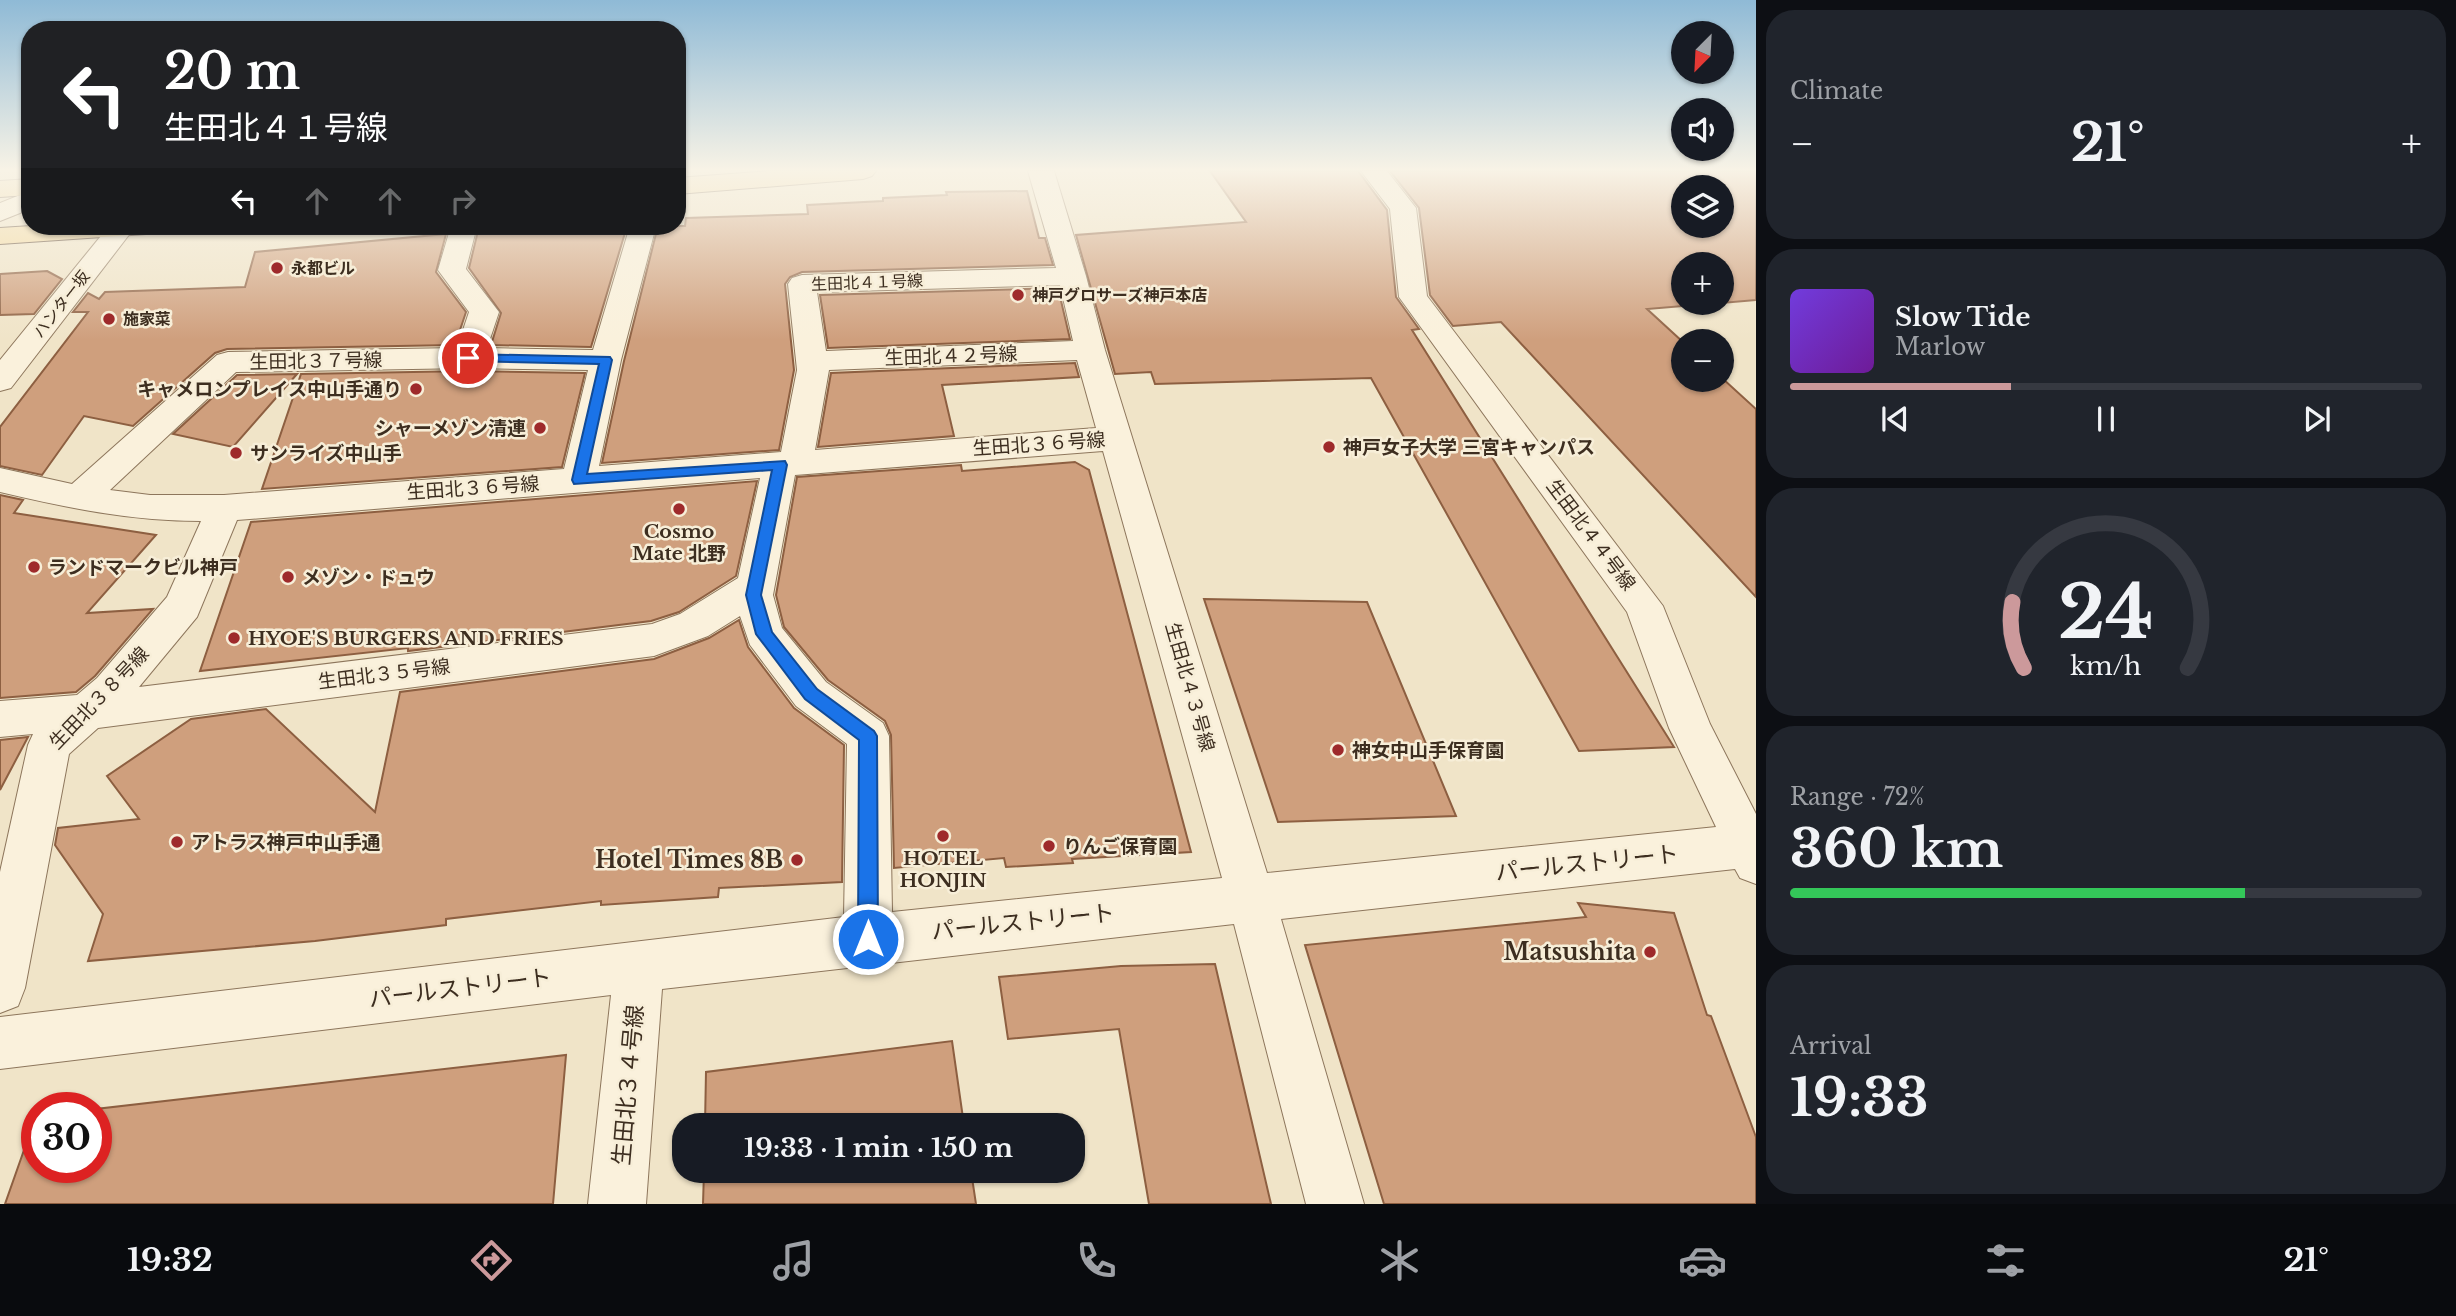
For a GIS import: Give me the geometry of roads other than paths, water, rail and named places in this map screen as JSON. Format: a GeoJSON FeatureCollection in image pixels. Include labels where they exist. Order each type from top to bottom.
{"type":"FeatureCollection","features":[{"type":"Feature","properties":{"kind":"main road"},"geometry":{"type":"LineString","coordinates":[[0,236],[21,235]]}},
{"type":"Feature","properties":{"kind":"street","name":"生田北４３号線"},"geometry":{"type":"LineString","coordinates":[[1058,227],[1090,350],[1251,898],[1335,1204]]}},
{"type":"Feature","properties":{"kind":"street","name":"生田北４４号線"},"geometry":{"type":"LineString","coordinates":[[1405,227],[1413,297],[1644,606],[1689,728],[1753,851]]}},
{"type":"Feature","properties":{"kind":"street","name":"ハンター坂"},"geometry":{"type":"LineString","coordinates":[[0,381],[127,235]]}},
{"type":"Feature","properties":{"kind":"street"},"geometry":{"type":"LineString","coordinates":[[462,235],[452,270],[484,312],[468,358]]}},
{"type":"Feature","properties":{"kind":"street"},"geometry":{"type":"LineString","coordinates":[[579,480],[606,360],[641,235]]}},
{"type":"Feature","properties":{"kind":"street","name":"生田北４１号線"},"geometry":{"type":"LineString","coordinates":[[868,939],[868,736],[811,694],[764,634],[754,595],[813,370],[802,284],[1072,276]]}},
{"type":"Feature","properties":{"kind":"street","name":"生田北４２号線"},"geometry":{"type":"LineString","coordinates":[[812,361],[1090,350]]}},
{"type":"Feature","properties":{"kind":"street","name":"生田北３７号線"},"geometry":{"type":"LineString","coordinates":[[79,498],[228,362],[468,358],[606,360]]}},
{"type":"Feature","properties":{"kind":"street","name":"生田北３６号線"},"geometry":{"type":"LineString","coordinates":[[0,480],[79,498],[150,508],[224,508],[1116,438]]}},
{"type":"Feature","properties":{"kind":"street","name":"生田北３８号線"},"geometry":{"type":"LineString","coordinates":[[0,988],[49,745],[112,690],[183,606],[224,508]]}},
{"type":"Feature","properties":{"kind":"street","name":"生田北３５号線"},"geometry":{"type":"LineString","coordinates":[[0,719],[85,712],[654,640],[694,625],[755,587]]}},
{"type":"Feature","properties":{"kind":"street","name":"パールストリート"},"geometry":{"type":"LineString","coordinates":[[0,1043],[868,939],[1251,898],[1753,851]]}},
{"type":"Feature","properties":{"kind":"street","name":"生田北３４号線"},"geometry":{"type":"LineString","coordinates":[[617,1204],[639,967]]}},
{"type":"Feature","properties":{"kind":"place","name":"永都ビル"},"geometry":{"type":"Point","coordinates":[277,268]}},
{"type":"Feature","properties":{"kind":"place","name":"神戸グロサーズ神戸本店"},"geometry":{"type":"Point","coordinates":[1018,295]}},
{"type":"Feature","properties":{"kind":"place","name":"施家菜"},"geometry":{"type":"Point","coordinates":[109,319]}},
{"type":"Feature","properties":{"kind":"place","name":"キャメロンプレイス中山手通り"},"geometry":{"type":"Point","coordinates":[416,389]}},
{"type":"Feature","properties":{"kind":"place","name":"シャーメゾン清連"},"geometry":{"type":"Point","coordinates":[540,428]}},
{"type":"Feature","properties":{"kind":"place","name":"神戸女子大学 三宮キャンパス"},"geometry":{"type":"Point","coordinates":[1329,447]}},
{"type":"Feature","properties":{"kind":"place","name":"サンライズ中山手"},"geometry":{"type":"Point","coordinates":[236,453]}},
{"type":"Feature","properties":{"kind":"place","name":"Cosmo Mate 北野"},"geometry":{"type":"Point","coordinates":[679,509]}},
{"type":"Feature","properties":{"kind":"place","name":"ランドマークビル神戸"},"geometry":{"type":"Point","coordinates":[34,567]}},
{"type":"Feature","properties":{"kind":"place","name":"メゾン・ドュウ"},"geometry":{"type":"Point","coordinates":[288,577]}},
{"type":"Feature","properties":{"kind":"place","name":"HYOE'S BURGERS AND FRIES"},"geometry":{"type":"Point","coordinates":[234,638]}},
{"type":"Feature","properties":{"kind":"place","name":"神女中山手保育園"},"geometry":{"type":"Point","coordinates":[1338,750]}},
{"type":"Feature","properties":{"kind":"place","name":"HOTEL HONJIN"},"geometry":{"type":"Point","coordinates":[943,836]}},
{"type":"Feature","properties":{"kind":"place","name":"アトラス神戸中山手通"},"geometry":{"type":"Point","coordinates":[177,842]}},
{"type":"Feature","properties":{"kind":"place","name":"りんご保育園"},"geometry":{"type":"Point","coordinates":[1049,846]}},
{"type":"Feature","properties":{"kind":"place","name":"Hotel Times 8B"},"geometry":{"type":"Point","coordinates":[797,860]}},
{"type":"Feature","properties":{"kind":"place","name":"Matsushita"},"geometry":{"type":"Point","coordinates":[1650,952]}}]}
